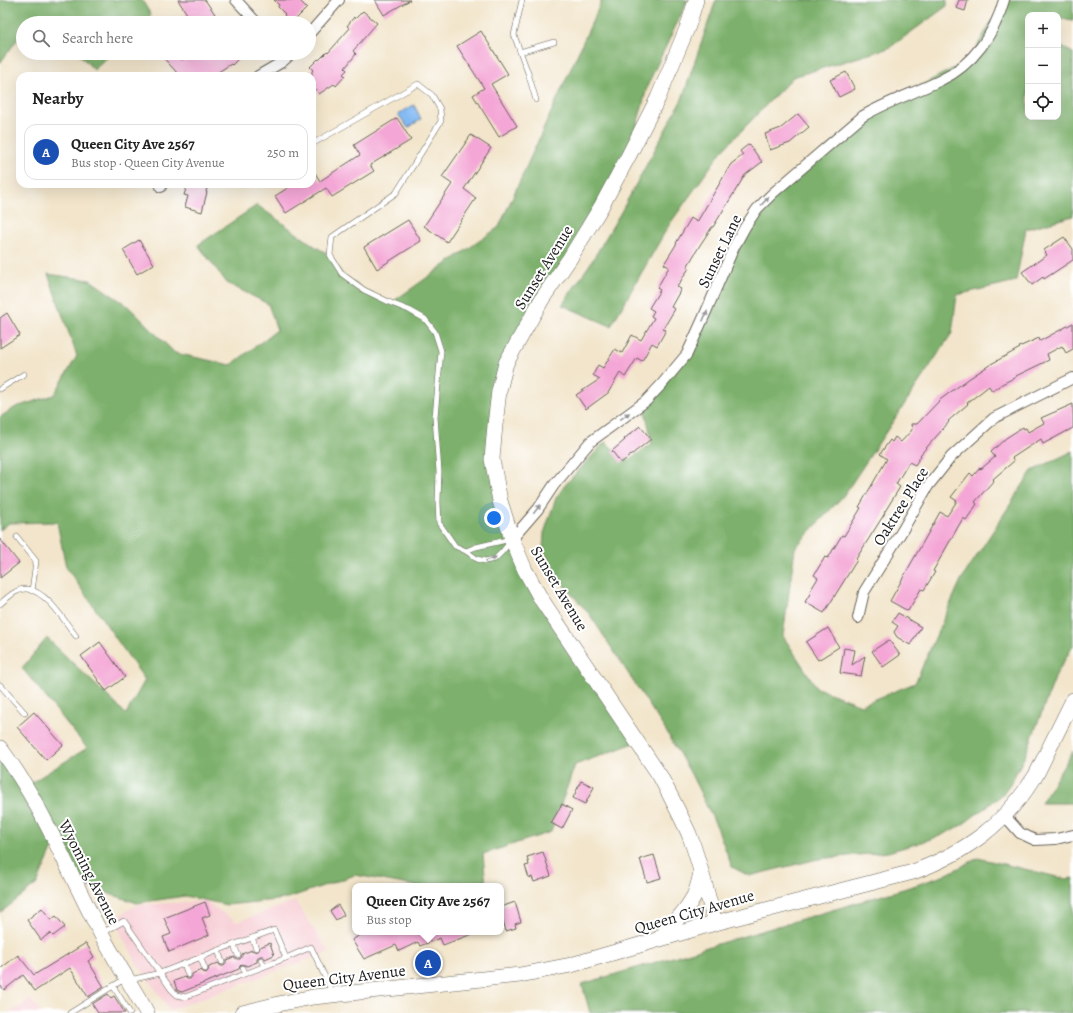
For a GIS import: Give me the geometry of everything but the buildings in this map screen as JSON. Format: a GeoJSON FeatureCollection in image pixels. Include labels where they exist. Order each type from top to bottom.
{"type":"FeatureCollection","features":[{"type":"Feature","properties":{"kind":"street"},"geometry":{"type":"LineString","coordinates":[[236,0],[251,16]]}},
{"type":"Feature","properties":{"kind":"street"},"geometry":{"type":"LineString","coordinates":[[316,26],[340,0]]}},
{"type":"Feature","properties":{"kind":"street","name":"Sunset Avenue"},"geometry":{"type":"LineString","coordinates":[[696,0],[688,26],[658,98],[629,155],[601,207],[570,258],[542,299],[506,364],[499,391],[492,459],[500,501],[512,539],[525,570],[541,599],[660,776],[689,835],[702,871],[715,923]]}},
{"type":"Feature","properties":{"kind":"street","name":"Sunset Lane"},"geometry":{"type":"LineString","coordinates":[[512,539],[538,509],[554,485],[590,442],[646,401],[687,354],[734,247],[744,227],[757,209],[773,193],[863,116],[876,108],[943,80],[956,71],[982,46],[992,30],[1004,0]]}},
{"type":"Feature","properties":{"kind":"street"},"geometry":{"type":"LineString","coordinates":[[265,72],[284,60]]}},
{"type":"Feature","properties":{"kind":"street","name":"Oaktree Place"},"geometry":{"type":"LineString","coordinates":[[858,618],[864,592],[928,486],[951,457],[994,418],[1073,378]]}},
{"type":"Feature","properties":{"kind":"street","name":"Queen City Avenue"},"geometry":{"type":"LineString","coordinates":[[242,1013],[283,1003],[333,995],[520,975],[571,965],[715,923],[913,872],[927,867],[971,844],[993,826],[1013,806],[1036,775],[1073,700]]}},
{"type":"Feature","properties":{"kind":"street","name":"Wyoming Avenue"},"geometry":{"type":"LineString","coordinates":[[0,748],[12,763],[45,822],[101,934],[146,1013]]}},
{"type":"Feature","properties":{"kind":"street"},"geometry":{"type":"LineString","coordinates":[[1004,815],[1020,833],[1035,840],[1056,839],[1073,835]]}},
{"type":"Feature","properties":{"kind":"street"},"geometry":{"type":"LineString","coordinates":[[659,939],[692,901],[698,887],[702,871]]}},
{"type":"Feature","properties":{"kind":"lane"},"geometry":{"type":"LineString","coordinates":[[522,0],[514,34],[536,100]]}},
{"type":"Feature","properties":{"kind":"lane"},"geometry":{"type":"LineString","coordinates":[[520,52],[554,42]]}},
{"type":"Feature","properties":{"kind":"lane"},"geometry":{"type":"LineString","coordinates":[[316,142],[418,84],[432,95],[440,109],[441,121],[396,193],[332,237],[330,256],[342,274],[364,290],[410,310],[425,319],[435,332],[441,351],[434,417],[439,472],[439,523],[448,538],[455,546],[466,551],[477,559],[485,561],[495,559],[512,539]]}},
{"type":"Feature","properties":{"kind":"lane"},"geometry":{"type":"LineString","coordinates":[[0,389],[24,374]]}},
{"type":"Feature","properties":{"kind":"lane"},"geometry":{"type":"LineString","coordinates":[[17,537],[36,561],[32,591]]}},
{"type":"Feature","properties":{"kind":"lane"},"geometry":{"type":"LineString","coordinates":[[466,551],[476,547],[512,539]]}},
{"type":"Feature","properties":{"kind":"lane"},"geometry":{"type":"LineString","coordinates":[[0,604],[18,591],[27,589],[32,591],[44,597],[76,636]]}},
{"type":"Feature","properties":{"kind":"lane"},"geometry":{"type":"LineString","coordinates":[[0,684],[25,713]]}},
{"type":"Feature","properties":{"kind":"lane"},"geometry":{"type":"LineString","coordinates":[[101,934],[124,921],[171,988],[177,995],[185,997],[195,990],[228,977],[245,973],[286,958],[311,947],[333,995]]}},
{"type":"Feature","properties":{"kind":"lane"},"geometry":{"type":"LineString","coordinates":[[72,1012],[113,986],[128,979],[160,973],[274,930],[286,958]]}},
{"type":"Feature","properties":{"kind":"lane"},"geometry":{"type":"LineString","coordinates":[[252,938],[256,948]]}},
{"type":"Feature","properties":{"kind":"lane"},"geometry":{"type":"LineString","coordinates":[[234,945],[238,956]]}},
{"type":"Feature","properties":{"kind":"lane"},"geometry":{"type":"LineString","coordinates":[[218,950],[222,962]]}},
{"type":"Feature","properties":{"kind":"lane"},"geometry":{"type":"LineString","coordinates":[[200,957],[205,969]]}},
{"type":"Feature","properties":{"kind":"lane"},"geometry":{"type":"LineString","coordinates":[[261,960],[264,966]]}},
{"type":"Feature","properties":{"kind":"lane"},"geometry":{"type":"LineString","coordinates":[[184,964],[188,975]]}},
{"type":"Feature","properties":{"kind":"lane"},"geometry":{"type":"LineString","coordinates":[[243,968],[245,973]]}},
{"type":"Feature","properties":{"kind":"lane"},"geometry":{"type":"LineString","coordinates":[[113,986],[130,1013]]}},
{"type":"Feature","properties":{"kind":"shaded area"},"geometry":{"type":"Polygon","coordinates":[[[205,901],[237,922],[295,901],[329,952],[170,1010],[138,965],[113,919],[137,905],[205,901]]]}},
{"type":"Feature","properties":{"kind":"shaded area"},"geometry":{"type":"Polygon","coordinates":[[[31,999],[41,1013],[10,1013],[31,999]]]}},
{"type":"Feature","properties":{"kind":"green space"},"geometry":{"type":"Polygon","coordinates":[[[0,0],[142,0],[151,15],[41,16],[38,13],[36,16],[16,16],[16,41],[0,63],[0,0]]]}},
{"type":"Feature","properties":{"kind":"green space"},"geometry":{"type":"Polygon","coordinates":[[[602,0],[688,0],[648,84],[629,155],[506,363],[492,459],[512,539],[637,742],[575,765],[551,832],[483,854],[486,883],[399,883],[355,875],[285,899],[227,905],[185,896],[137,903],[75,882],[55,843],[37,884],[0,913],[0,748],[26,786],[87,748],[22,668],[47,638],[126,714],[145,680],[66,567],[57,522],[9,523],[0,530],[0,417],[16,407],[54,395],[77,356],[48,274],[90,280],[128,306],[175,353],[231,365],[277,330],[268,304],[227,283],[198,245],[257,205],[316,247],[330,255],[342,274],[364,290],[391,303],[499,227],[602,0]]]}},
{"type":"Feature","properties":{"kind":"green space"},"geometry":{"type":"Polygon","coordinates":[[[716,0],[947,0],[947,6],[889,48],[793,77],[721,152],[669,225],[611,326],[562,305],[592,261],[621,212],[682,99],[716,0]]]}},
{"type":"Feature","properties":{"kind":"green space"},"geometry":{"type":"Polygon","coordinates":[[[1004,0],[1073,0],[1073,20],[1061,18],[1061,12],[1025,12],[1025,120],[1061,120],[1061,47],[1073,53],[1073,216],[1026,229],[1016,281],[957,295],[952,333],[844,495],[795,548],[783,636],[817,688],[861,705],[915,683],[961,580],[1032,471],[1073,451],[1073,646],[1057,673],[1025,756],[1012,781],[1002,795],[962,825],[940,836],[888,852],[818,859],[749,876],[732,867],[717,827],[691,774],[666,731],[590,615],[561,582],[543,549],[544,533],[556,498],[565,485],[605,442],[628,461],[652,443],[645,410],[662,384],[687,354],[757,209],[863,116],[969,60],[1004,0]]]}},
{"type":"Feature","properties":{"kind":"green space"},"geometry":{"type":"Polygon","coordinates":[[[85,60],[105,60],[94,70],[85,60]]]}},
{"type":"Feature","properties":{"kind":"green space"},"geometry":{"type":"Polygon","coordinates":[[[1073,751],[1073,803],[1041,803],[1073,751]]]}},
{"type":"Feature","properties":{"kind":"green space"},"geometry":{"type":"Polygon","coordinates":[[[978,858],[1066,879],[1073,878],[1073,1013],[590,1013],[582,984],[910,887],[943,876],[978,858]]]}},
{"type":"Feature","properties":{"kind":"water"},"geometry":{"type":"Polygon","coordinates":[[[414,105],[421,119],[408,128],[398,114],[414,105]]]}},
{"type":"Feature","properties":{"kind":"place","name":"Queen City Ave 2567"},"geometry":{"type":"Point","coordinates":[428,963]}}]}
